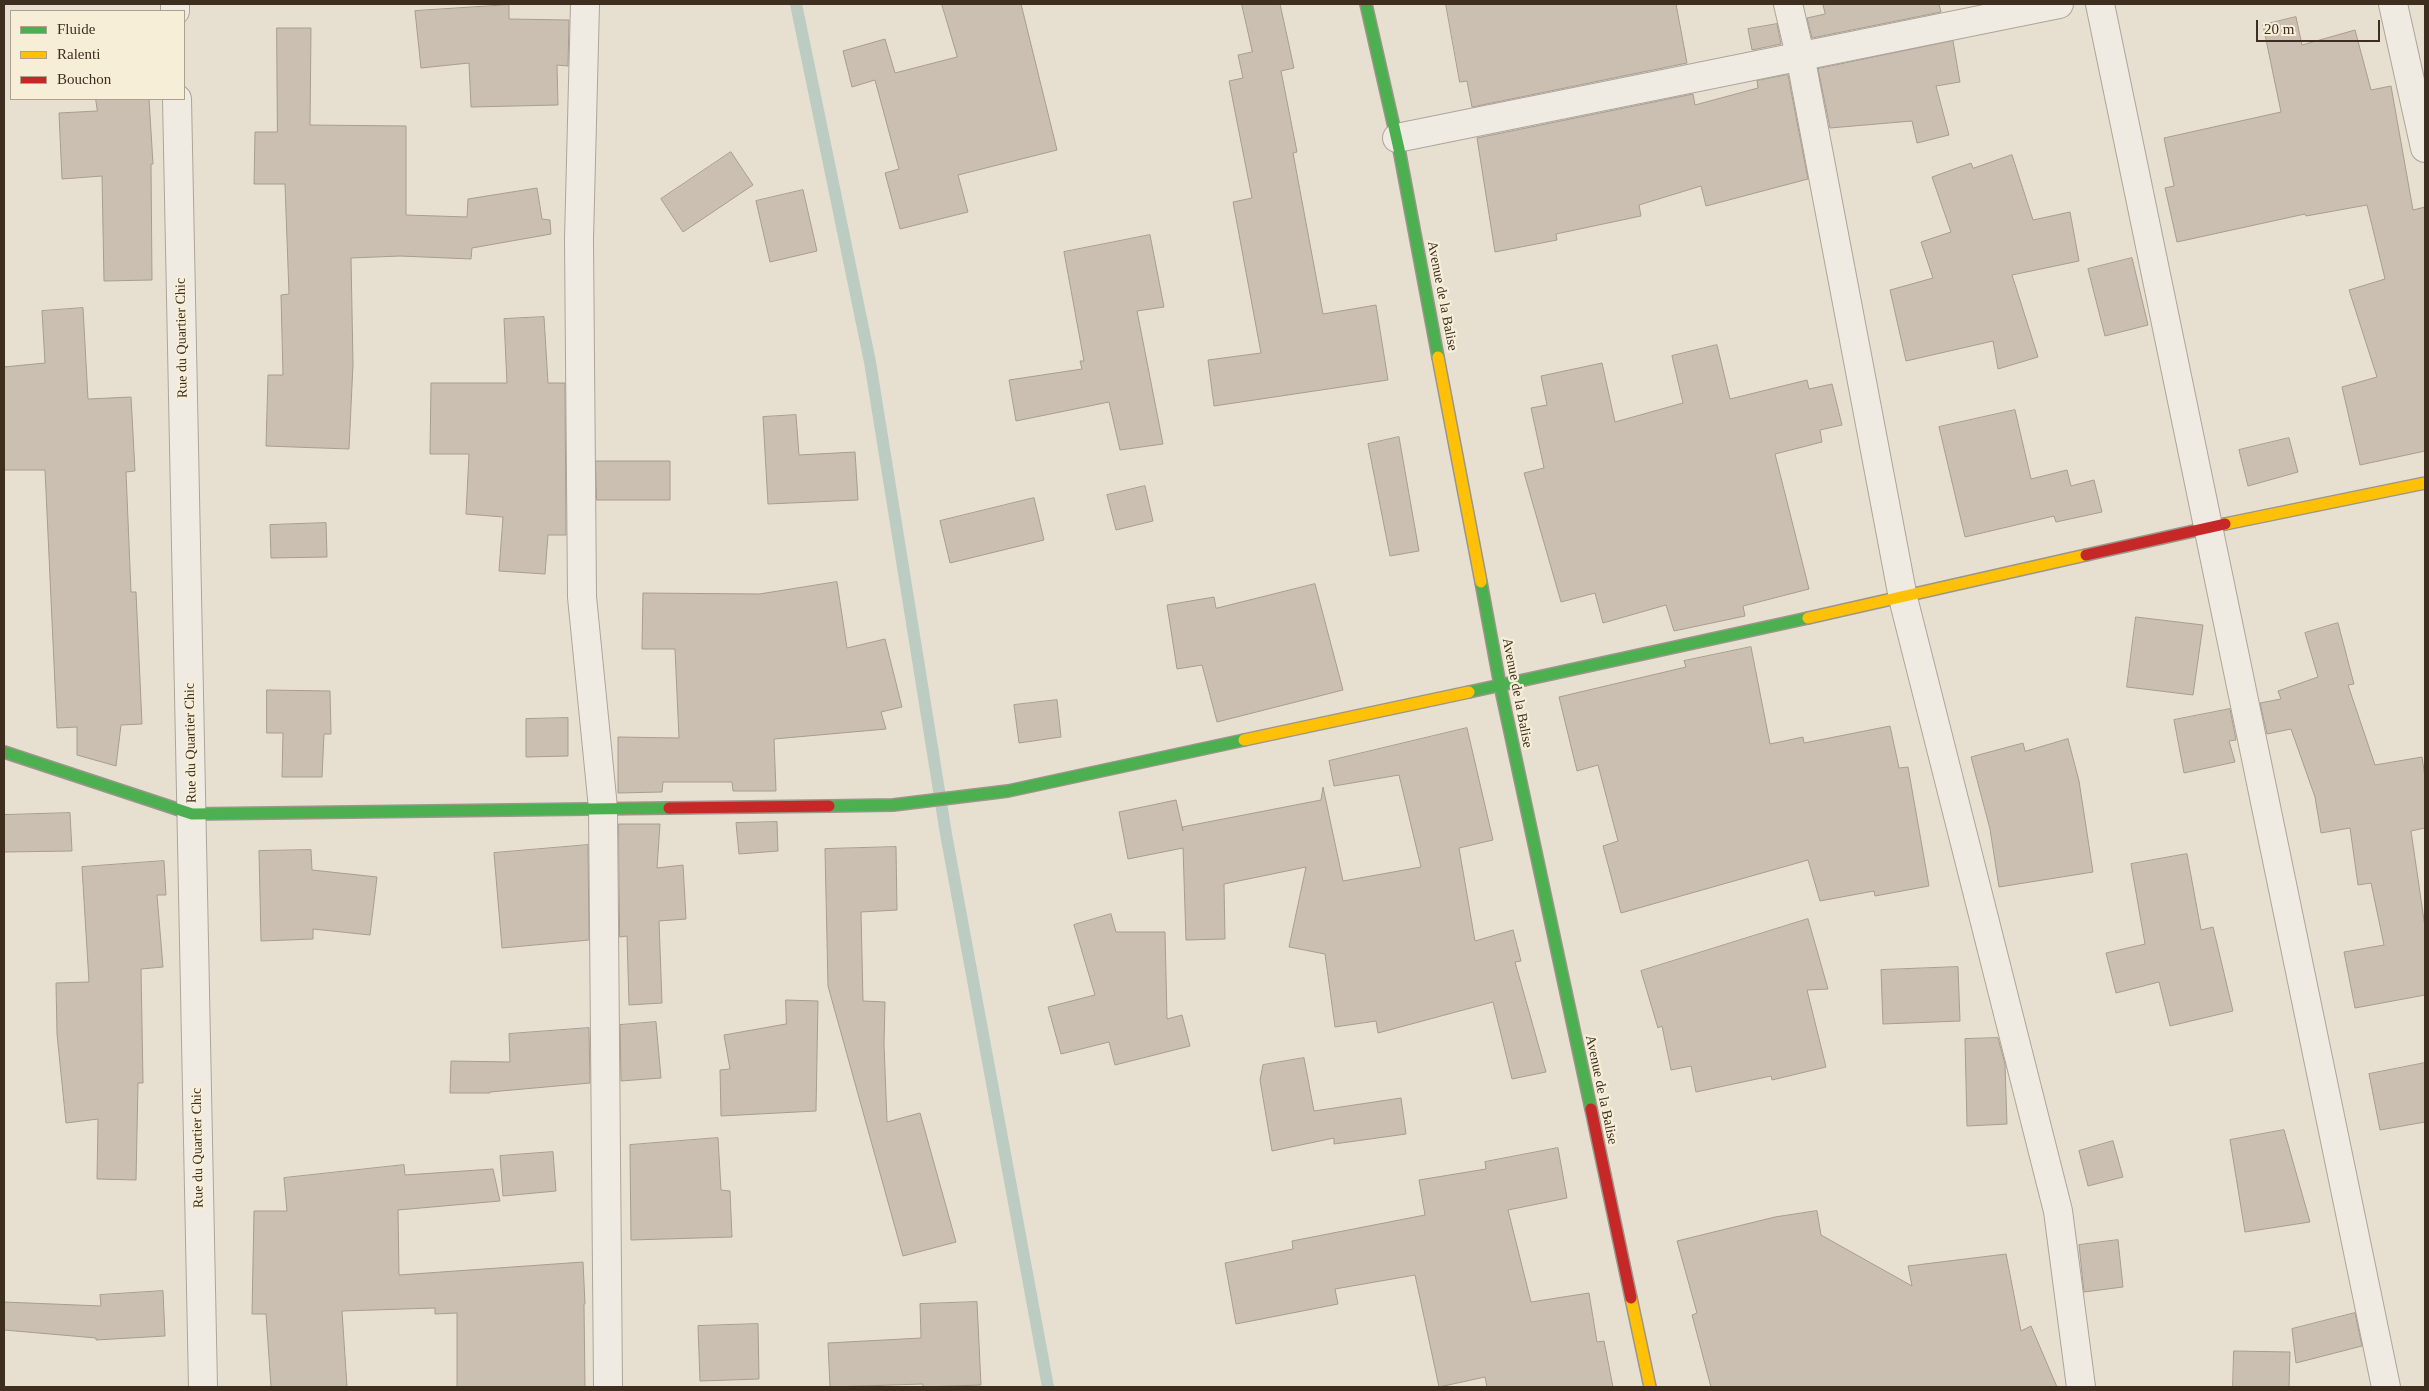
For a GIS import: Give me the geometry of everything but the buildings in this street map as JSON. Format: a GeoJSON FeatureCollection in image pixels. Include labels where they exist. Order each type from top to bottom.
{"type":"FeatureCollection","features":[{"type":"Feature","properties":{"kind":"street"},"geometry":{"type":"LineString","coordinates":[[585,4],[579,240],[582,596],[603,808],[608,1387]]}},
{"type":"Feature","properties":{"kind":"street","name":"Avenue de la Balise"},"geometry":{"type":"LineString","coordinates":[[1366,4],[1396,138],[1500,685],[1650,1387]]}},
{"type":"Feature","properties":{"kind":"street"},"geometry":{"type":"LineString","coordinates":[[1788,4],[1800,55],[1903,598],[2058,1211],[2081,1387]]}},
{"type":"Feature","properties":{"kind":"street"},"geometry":{"type":"LineString","coordinates":[[1396,138],[2059,4]]}},
{"type":"Feature","properties":{"kind":"street"},"geometry":{"type":"LineString","coordinates":[[2100,4],[2386,1387]]}},
{"type":"Feature","properties":{"kind":"street"},"geometry":{"type":"LineString","coordinates":[[2393,4],[2425,148]]}},
{"type":"Feature","properties":{"kind":"street","name":"Rue du Quartier Chic"},"geometry":{"type":"LineString","coordinates":[[177,100],[203,1387]]}},
{"type":"Feature","properties":{"kind":"street"},"geometry":{"type":"LineString","coordinates":[[4,752],[192,814],[893,805],[1008,791],[1903,598],[2209,527],[2425,483]]}},
{"type":"Feature","properties":{"kind":"waterway"},"geometry":{"type":"LineString","coordinates":[[796,4],[870,362],[946,834],[1048,1387]]}},
{"type":"Feature","properties":{"kind":"traffic: fast"},"geometry":{"type":"LineString","coordinates":[[1366,4],[1399,149],[1438,357]]}},
{"type":"Feature","properties":{"kind":"traffic: fast"},"geometry":{"type":"LineString","coordinates":[[1481,582],[1500,685],[1591,1109]]}},
{"type":"Feature","properties":{"kind":"traffic: fast"},"geometry":{"type":"LineString","coordinates":[[1469,692],[1808,618]]}},
{"type":"Feature","properties":{"kind":"traffic: fast"},"geometry":{"type":"LineString","coordinates":[[829,806],[893,805],[1008,791],[1244,740]]}},
{"type":"Feature","properties":{"kind":"traffic: fast"},"geometry":{"type":"LineString","coordinates":[[4,752],[192,814],[669,808]]}},
{"type":"Feature","properties":{"kind":"traffic: slow"},"geometry":{"type":"LineString","coordinates":[[1438,357],[1481,582]]}},
{"type":"Feature","properties":{"kind":"traffic: slow"},"geometry":{"type":"LineString","coordinates":[[2225,524],[2425,483]]}},
{"type":"Feature","properties":{"kind":"traffic: slow"},"geometry":{"type":"LineString","coordinates":[[1808,618],[2086,555]]}},
{"type":"Feature","properties":{"kind":"traffic: slow"},"geometry":{"type":"LineString","coordinates":[[1244,740],[1469,692]]}},
{"type":"Feature","properties":{"kind":"traffic: slow"},"geometry":{"type":"LineString","coordinates":[[1631,1298],[1650,1387]]}},
{"type":"Feature","properties":{"kind":"traffic: jam"},"geometry":{"type":"LineString","coordinates":[[2086,555],[2225,524]]}},
{"type":"Feature","properties":{"kind":"traffic: jam"},"geometry":{"type":"LineString","coordinates":[[669,808],[829,806]]}},
{"type":"Feature","properties":{"kind":"traffic: jam"},"geometry":{"type":"LineString","coordinates":[[1591,1109],[1631,1298]]}}]}
